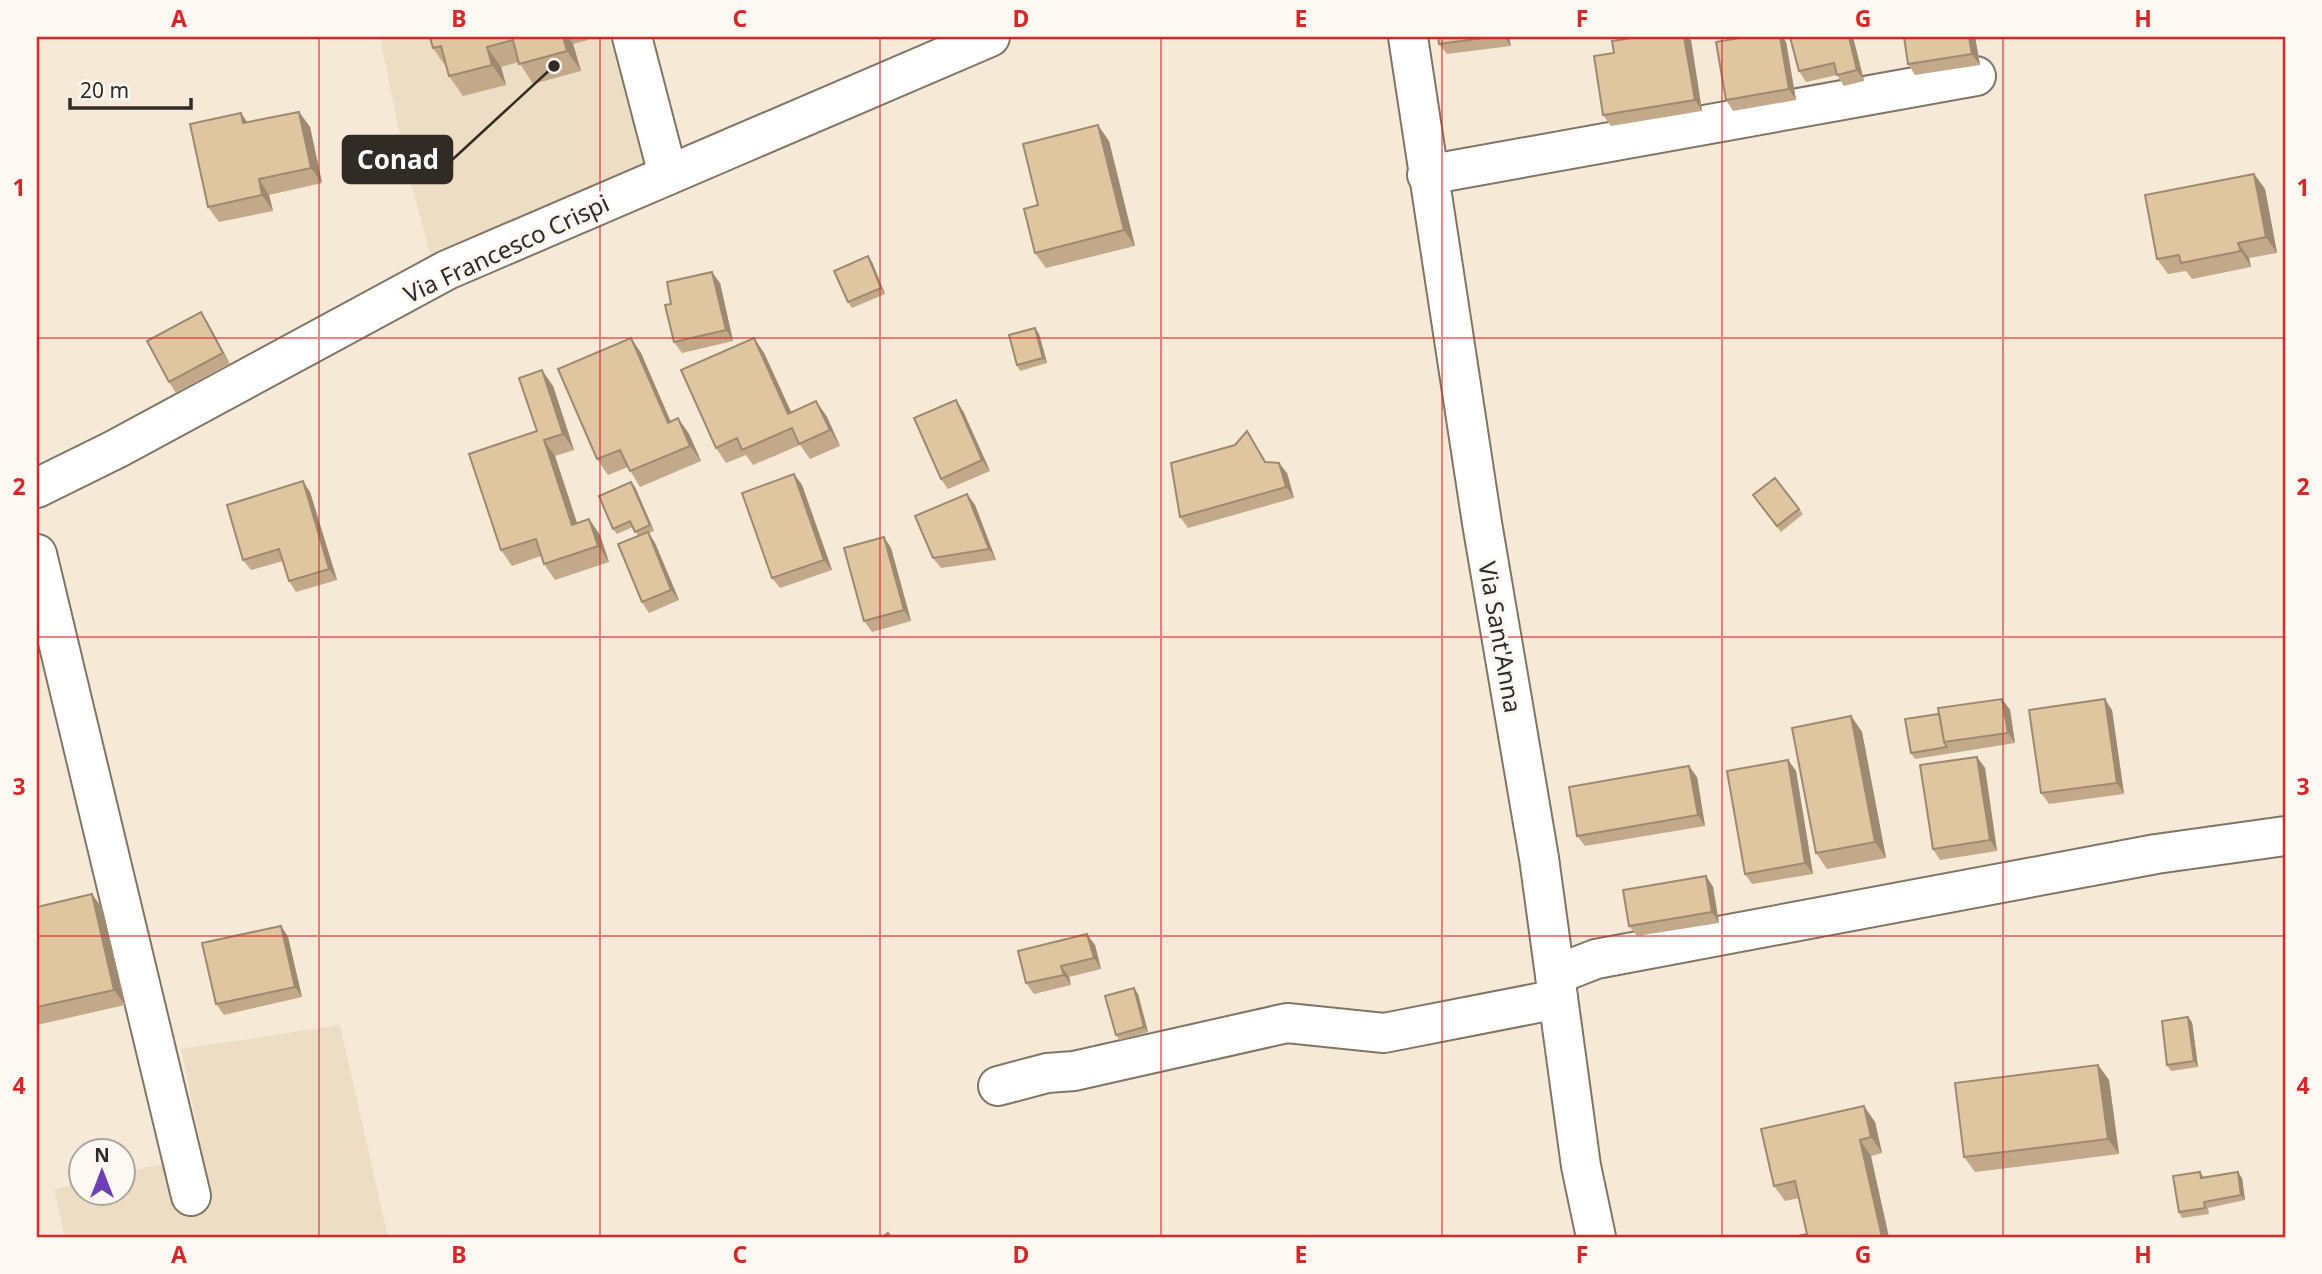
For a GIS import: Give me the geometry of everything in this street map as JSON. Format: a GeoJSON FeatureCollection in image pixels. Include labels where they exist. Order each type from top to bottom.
{"type":"FeatureCollection","features":[{"type":"Feature","properties":{"kind":"street"},"geometry":{"type":"LineString","coordinates":[[632,37],[668,175]]}},
{"type":"Feature","properties":{"kind":"street","name":"Via Francesco Crispi"},"geometry":{"type":"LineString","coordinates":[[37,488],[116,449],[447,270],[990,37]]}},
{"type":"Feature","properties":{"kind":"street","name":"Via Sant'Anna"},"geometry":{"type":"LineString","coordinates":[[1408,37],[1427,175],[1556,987],[1581,1166],[1596,1237]]}},
{"type":"Feature","properties":{"kind":"street"},"geometry":{"type":"LineString","coordinates":[[1427,175],[1976,76]]}},
{"type":"Feature","properties":{"kind":"street"},"geometry":{"type":"LineString","coordinates":[[37,554],[191,1196]]}},
{"type":"Feature","properties":{"kind":"street"},"geometry":{"type":"LineString","coordinates":[[998,1086],[1047,1073],[1074,1072],[1287,1023],[1384,1033],[1556,987],[1596,959],[2156,854],[2285,836]]}},
{"type":"Feature","properties":{"kind":"shaded area"},"geometry":{"type":"Polygon","coordinates":[[[380,37],[633,37],[668,175],[436,276],[405,160],[380,37]]]}},
{"type":"Feature","properties":{"kind":"shaded area"},"geometry":{"type":"Polygon","coordinates":[[[340,1025],[388,1237],[65,1237],[54,1190],[66,1187],[66,1208],[136,1208],[136,1170],[203,1154],[181,1049],[340,1025]]]}},
{"type":"Feature","properties":{"kind":"building"},"geometry":{"type":"Polygon","coordinates":[[[430,37],[563,37],[567,51],[519,64],[513,40],[487,47],[492,65],[449,76],[441,46],[433,48],[430,37]]]}},
{"type":"Feature","properties":{"kind":"building"},"geometry":{"type":"Polygon","coordinates":[[[1438,37],[1490,37],[1439,44],[1438,37]]]}},
{"type":"Feature","properties":{"kind":"building"},"geometry":{"type":"Polygon","coordinates":[[[1639,37],[1684,37],[1695,100],[1603,115],[1594,56],[1614,53],[1612,41],[1639,37]]]}},
{"type":"Feature","properties":{"kind":"building"},"geometry":{"type":"Polygon","coordinates":[[[1745,37],[1780,37],[1789,89],[1726,100],[1716,42],[1745,37]]]}},
{"type":"Feature","properties":{"kind":"building"},"geometry":{"type":"Polygon","coordinates":[[[1790,37],[1849,37],[1857,70],[1837,75],[1834,63],[1799,71],[1790,37]]]}},
{"type":"Feature","properties":{"kind":"building"},"geometry":{"type":"Polygon","coordinates":[[[1904,37],[1969,37],[1972,54],[1908,64],[1904,37]]]}},
{"type":"Feature","properties":{"kind":"building"},"geometry":{"type":"Polygon","coordinates":[[[299,112],[311,168],[259,179],[262,195],[208,207],[190,124],[241,113],[243,123],[299,112]]]}},
{"type":"Feature","properties":{"kind":"building"},"geometry":{"type":"Polygon","coordinates":[[[1098,125],[1124,230],[1035,253],[1024,209],[1038,205],[1023,144],[1098,125]]]}},
{"type":"Feature","properties":{"kind":"building"},"geometry":{"type":"Polygon","coordinates":[[[2254,174],[2266,237],[2238,243],[2241,251],[2181,263],[2179,255],[2157,259],[2145,195],[2254,174]]]}},
{"type":"Feature","properties":{"kind":"building"},"geometry":{"type":"Polygon","coordinates":[[[868,256],[881,288],[848,302],[834,271],[868,256]]]}},
{"type":"Feature","properties":{"kind":"building"},"geometry":{"type":"Polygon","coordinates":[[[712,272],[726,330],[674,342],[665,305],[671,304],[667,282],[712,272]]]}},
{"type":"Feature","properties":{"kind":"building"},"geometry":{"type":"Polygon","coordinates":[[[201,312],[223,353],[169,382],[147,341],[201,312]]]}},
{"type":"Feature","properties":{"kind":"building"},"geometry":{"type":"Polygon","coordinates":[[[1035,328],[1043,358],[1017,365],[1009,335],[1035,328]]]}},
{"type":"Feature","properties":{"kind":"building"},"geometry":{"type":"Polygon","coordinates":[[[631,338],[668,423],[678,418],[690,446],[630,471],[620,450],[597,459],[558,369],[631,338]]]}},
{"type":"Feature","properties":{"kind":"building"},"geometry":{"type":"Polygon","coordinates":[[[754,338],[788,414],[816,401],[830,430],[799,444],[792,428],[742,450],[737,438],[716,448],[681,370],[754,338]]]}},
{"type":"Feature","properties":{"kind":"building"},"geometry":{"type":"Polygon","coordinates":[[[542,370],[563,434],[544,440],[572,525],[589,519],[598,546],[544,564],[536,539],[501,550],[469,454],[537,431],[519,378],[542,370]]]}},
{"type":"Feature","properties":{"kind":"building"},"geometry":{"type":"Polygon","coordinates":[[[956,400],[982,460],[941,479],[914,418],[956,400]]]}},
{"type":"Feature","properties":{"kind":"building"},"geometry":{"type":"Polygon","coordinates":[[[1247,431],[1265,462],[1279,463],[1286,487],[1180,517],[1171,463],[1235,445],[1247,431]]]}},
{"type":"Feature","properties":{"kind":"building"},"geometry":{"type":"Polygon","coordinates":[[[794,474],[824,560],[772,578],[742,493],[794,474]]]}},
{"type":"Feature","properties":{"kind":"building"},"geometry":{"type":"Polygon","coordinates":[[[1775,478],[1799,509],[1777,526],[1753,495],[1775,478]]]}},
{"type":"Feature","properties":{"kind":"building"},"geometry":{"type":"Polygon","coordinates":[[[303,481],[329,569],[289,581],[279,549],[243,560],[227,505],[303,481]]]}},
{"type":"Feature","properties":{"kind":"building"},"geometry":{"type":"Polygon","coordinates":[[[631,482],[650,525],[635,532],[630,521],[613,529],[599,496],[631,482]]]}},
{"type":"Feature","properties":{"kind":"building"},"geometry":{"type":"Polygon","coordinates":[[[967,494],[989,549],[933,558],[915,516],[967,494]]]}},
{"type":"Feature","properties":{"kind":"building"},"geometry":{"type":"Polygon","coordinates":[[[648,532],[671,590],[642,602],[618,544],[648,532]]]}},
{"type":"Feature","properties":{"kind":"building"},"geometry":{"type":"Polygon","coordinates":[[[884,537],[904,610],[864,621],[844,548],[884,537]]]}},
{"type":"Feature","properties":{"kind":"building"},"geometry":{"type":"Polygon","coordinates":[[[2002,699],[2008,733],[1944,742],[1938,708],[2002,699]]]}},
{"type":"Feature","properties":{"kind":"building"},"geometry":{"type":"Polygon","coordinates":[[[2105,699],[2117,783],[2041,793],[2029,710],[2105,699]]]}},
{"type":"Feature","properties":{"kind":"building"},"geometry":{"type":"Polygon","coordinates":[[[1939,714],[1947,747],[1911,753],[1905,719],[1939,714]]]}},
{"type":"Feature","properties":{"kind":"building"},"geometry":{"type":"Polygon","coordinates":[[[1851,716],[1875,842],[1816,853],[1792,728],[1851,716]]]}},
{"type":"Feature","properties":{"kind":"building"},"geometry":{"type":"Polygon","coordinates":[[[1977,757],[1990,840],[1933,849],[1920,765],[1977,757]]]}},
{"type":"Feature","properties":{"kind":"building"},"geometry":{"type":"Polygon","coordinates":[[[1788,760],[1805,863],[1745,874],[1727,771],[1788,760]]]}},
{"type":"Feature","properties":{"kind":"building"},"geometry":{"type":"Polygon","coordinates":[[[1689,766],[1698,815],[1577,836],[1569,787],[1689,766]]]}},
{"type":"Feature","properties":{"kind":"building"},"geometry":{"type":"Polygon","coordinates":[[[1706,876],[1712,912],[1629,926],[1623,890],[1706,876]]]}},
{"type":"Feature","properties":{"kind":"building"},"geometry":{"type":"Polygon","coordinates":[[[92,894],[114,990],[37,1007],[37,907],[92,894]]]}},
{"type":"Feature","properties":{"kind":"building"},"geometry":{"type":"Polygon","coordinates":[[[281,926],[295,987],[216,1004],[202,943],[281,926]]]}},
{"type":"Feature","properties":{"kind":"building"},"geometry":{"type":"Polygon","coordinates":[[[1087,934],[1094,958],[1061,966],[1064,975],[1026,983],[1018,951],[1087,934]]]}},
{"type":"Feature","properties":{"kind":"building"},"geometry":{"type":"Polygon","coordinates":[[[1134,988],[1144,1027],[1116,1035],[1105,996],[1134,988]]]}},
{"type":"Feature","properties":{"kind":"building"},"geometry":{"type":"Polygon","coordinates":[[[2188,1017],[2194,1061],[2167,1065],[2162,1021],[2188,1017]]]}},
{"type":"Feature","properties":{"kind":"building"},"geometry":{"type":"Polygon","coordinates":[[[2098,1065],[2108,1139],[1964,1157],[1955,1083],[2098,1065]]]}},
{"type":"Feature","properties":{"kind":"building"},"geometry":{"type":"Polygon","coordinates":[[[1864,1106],[1871,1137],[1860,1140],[1882,1237],[1794,1237],[1807,1234],[1795,1181],[1774,1186],[1761,1129],[1864,1106]]]}},
{"type":"Feature","properties":{"kind":"building"},"geometry":{"type":"Polygon","coordinates":[[[2200,1172],[2201,1178],[2238,1172],[2241,1195],[2204,1202],[2205,1208],[2179,1212],[2173,1176],[2200,1172]]]}},
{"type":"Feature","properties":{"kind":"place","name":"Conad"},"geometry":{"type":"Point","coordinates":[554,66]}}]}
